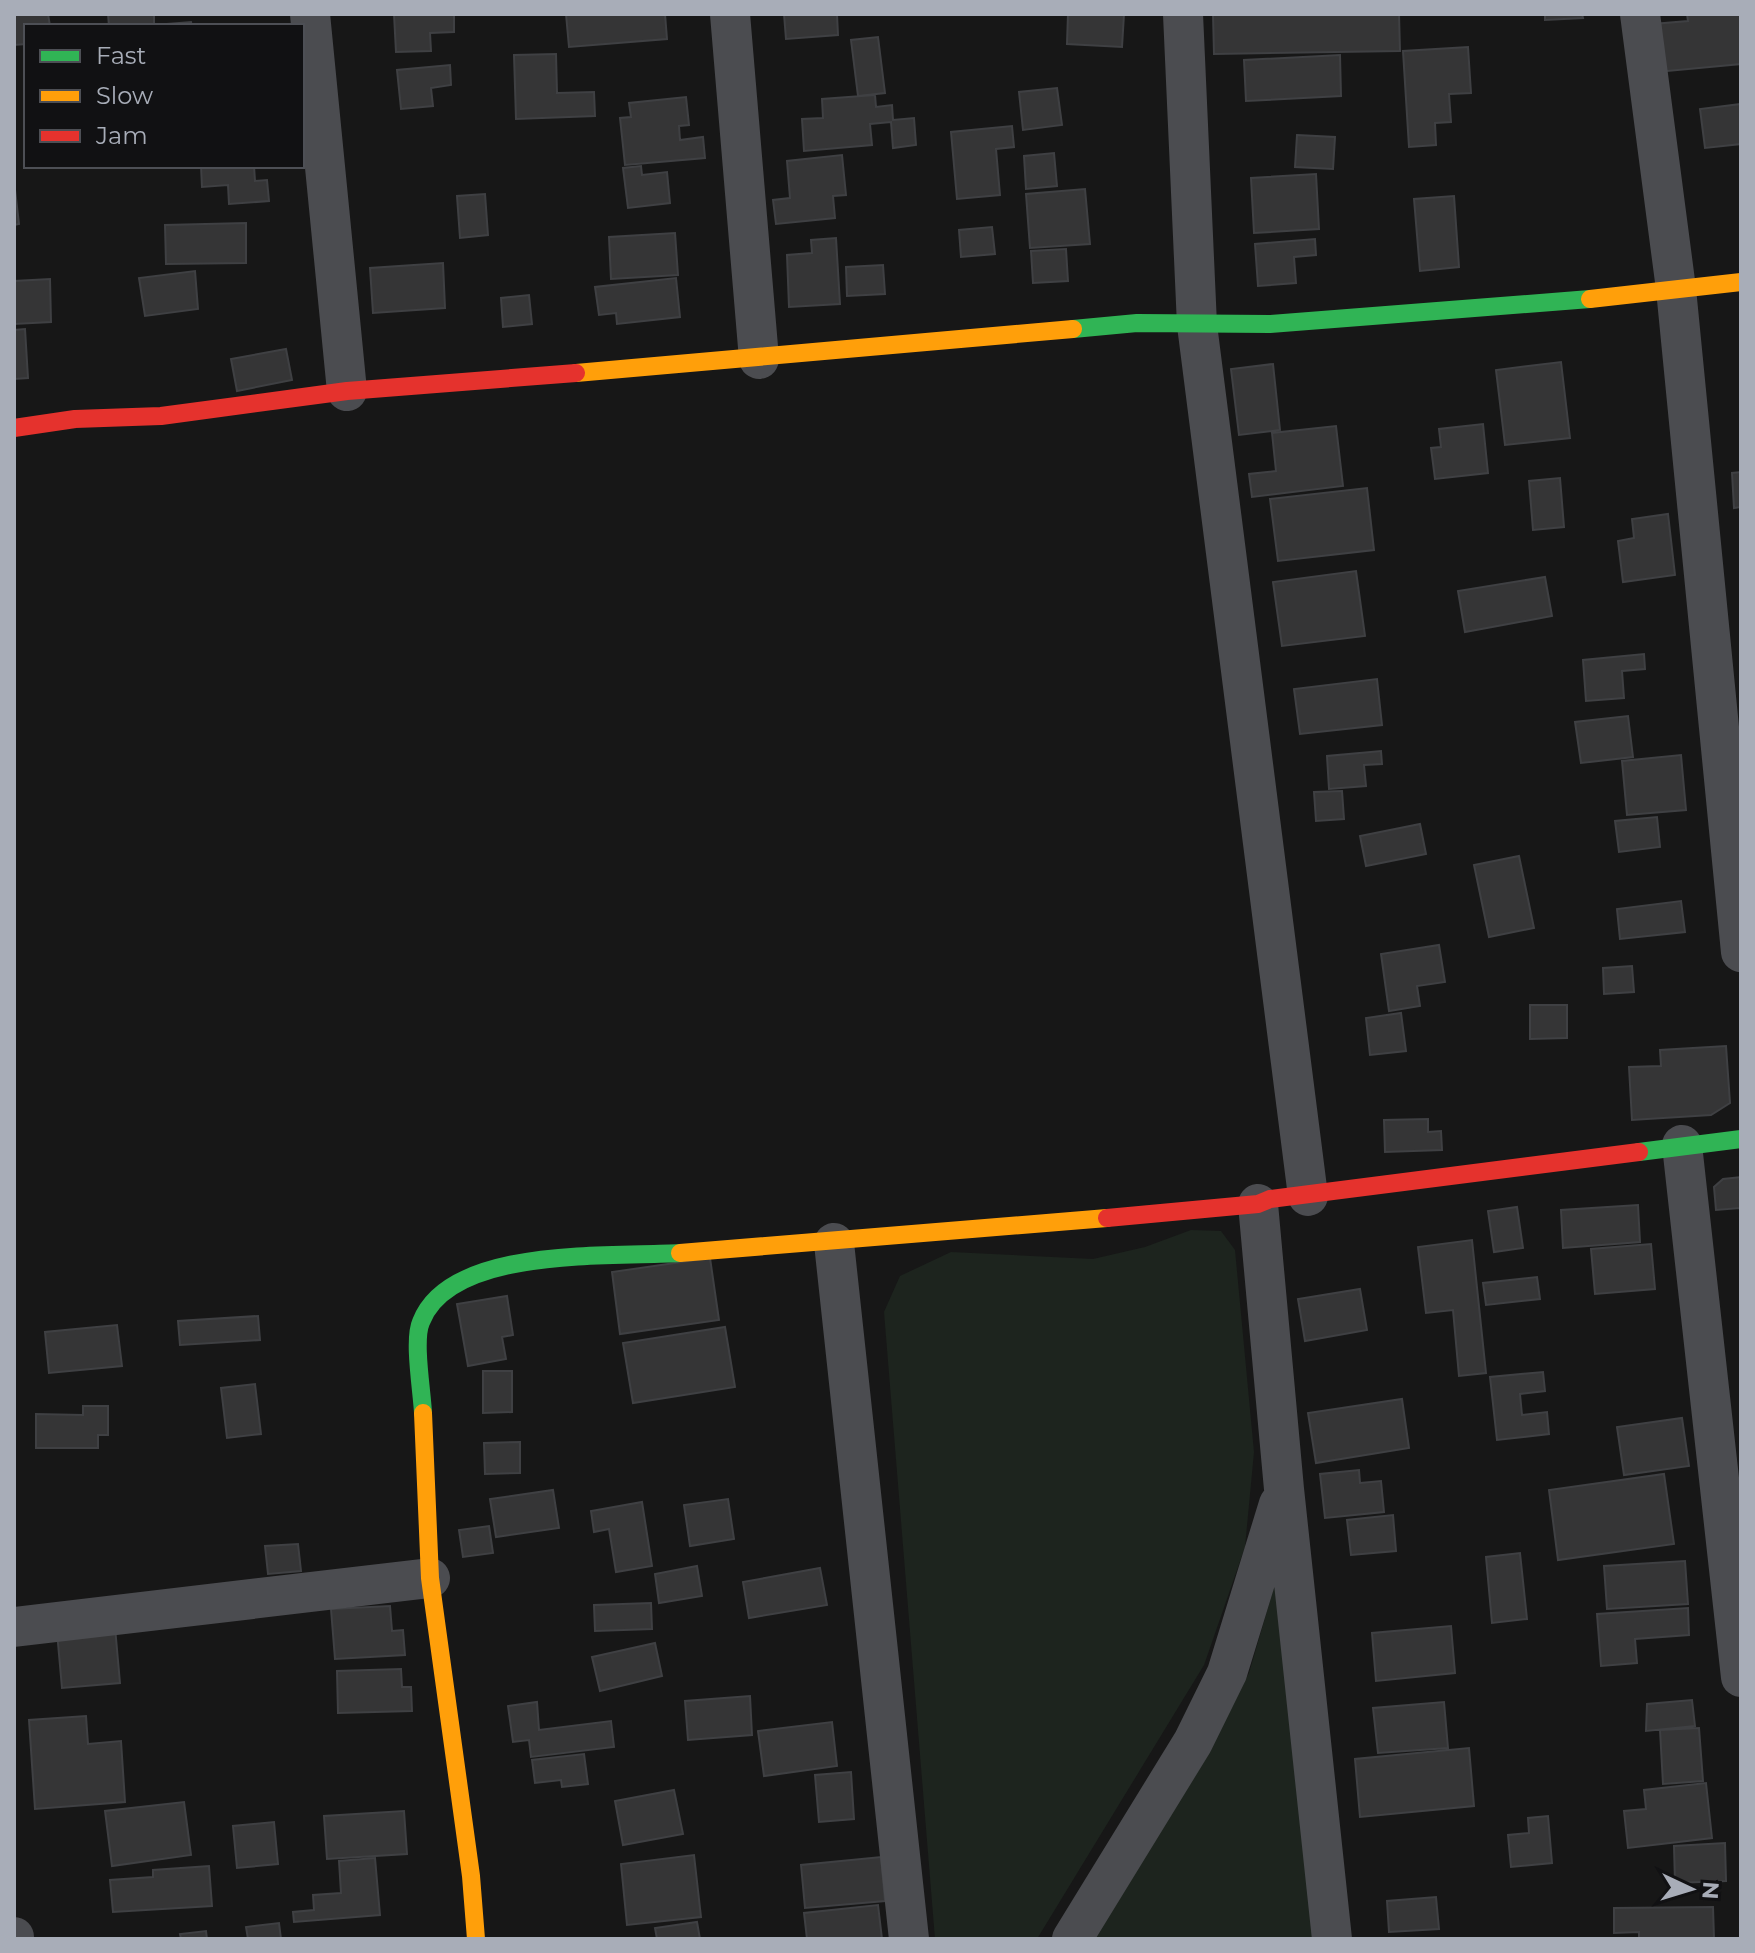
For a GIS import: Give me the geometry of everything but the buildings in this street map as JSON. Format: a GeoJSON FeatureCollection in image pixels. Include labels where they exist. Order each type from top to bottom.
{"type":"FeatureCollection","features":[{"type":"Feature","properties":{"kind":"street"},"geometry":{"type":"LineString","coordinates":[[310,14],[347,391]]}},
{"type":"Feature","properties":{"kind":"street"},"geometry":{"type":"LineString","coordinates":[[730,14],[759,359]]}},
{"type":"Feature","properties":{"kind":"street"},"geometry":{"type":"LineString","coordinates":[[1183,14],[1197,325],[1308,1196]]}},
{"type":"Feature","properties":{"kind":"street"},"geometry":{"type":"LineString","coordinates":[[1640,14],[1676,289],[1741,952]]}},
{"type":"Feature","properties":{"kind":"street"},"geometry":{"type":"LineString","coordinates":[[14,425],[161,416],[347,391],[759,359],[1137,323],[1197,325],[1518,307],[1741,282]]}},
{"type":"Feature","properties":{"kind":"street"},"geometry":{"type":"LineString","coordinates":[[476,1939],[471,1876],[430,1578],[419,1325],[429,1301],[454,1279],[504,1264],[834,1243],[1258,1204],[1270,1199],[1741,1139]]}},
{"type":"Feature","properties":{"kind":"street"},"geometry":{"type":"LineString","coordinates":[[1682,1145],[1741,1677]]}},
{"type":"Feature","properties":{"kind":"street"},"geometry":{"type":"LineString","coordinates":[[1258,1204],[1284,1489],[1332,1939]]}},
{"type":"Feature","properties":{"kind":"street"},"geometry":{"type":"LineString","coordinates":[[834,1243],[909,1939]]}},
{"type":"Feature","properties":{"kind":"street"},"geometry":{"type":"LineString","coordinates":[[1072,1939],[1193,1742],[1227,1673],[1284,1489]]}},
{"type":"Feature","properties":{"kind":"street"},"geometry":{"type":"LineString","coordinates":[[14,1627],[430,1578]]}},
{"type":"Feature","properties":{"kind":"shaded area"},"geometry":{"type":"Polygon","coordinates":[[[1191,1230],[1221,1231],[1235,1250],[1254,1452],[1245,1547],[1204,1665],[1037,1939],[935,1939],[884,1312],[900,1276],[951,1252],[1093,1259],[1145,1247],[1191,1230]]]}},
{"type":"Feature","properties":{"kind":"shaded area"},"geometry":{"type":"Polygon","coordinates":[[[1278,1573],[1314,1939],[1094,1939],[1215,1737],[1249,1673],[1278,1573]]]}},
{"type":"Feature","properties":{"kind":"traffic: fast"},"geometry":{"type":"LineString","coordinates":[[1073,329],[1137,323],[1270,324],[1590,299]]}},
{"type":"Feature","properties":{"kind":"traffic: fast"},"geometry":{"type":"LineString","coordinates":[[1639,1152],[1741,1139]]}},
{"type":"Feature","properties":{"kind":"traffic: fast"},"geometry":{"type":"LineString","coordinates":[[423,1413],[418,1353],[421,1322],[438,1297],[464,1280],[498,1268],[536,1260],[680,1253]]}},
{"type":"Feature","properties":{"kind":"traffic: slow"},"geometry":{"type":"LineString","coordinates":[[1590,299],[1741,282]]}},
{"type":"Feature","properties":{"kind":"traffic: slow"},"geometry":{"type":"LineString","coordinates":[[576,373],[1073,329]]}},
{"type":"Feature","properties":{"kind":"traffic: slow"},"geometry":{"type":"LineString","coordinates":[[680,1253],[1107,1218]]}},
{"type":"Feature","properties":{"kind":"traffic: slow"},"geometry":{"type":"LineString","coordinates":[[423,1413],[430,1578],[471,1876],[476,1939]]}},
{"type":"Feature","properties":{"kind":"traffic: jam"},"geometry":{"type":"LineString","coordinates":[[14,428],[75,419],[161,416],[347,391],[576,373]]}},
{"type":"Feature","properties":{"kind":"traffic: jam"},"geometry":{"type":"LineString","coordinates":[[1107,1218],[1258,1204],[1270,1199],[1639,1152]]}}]}
